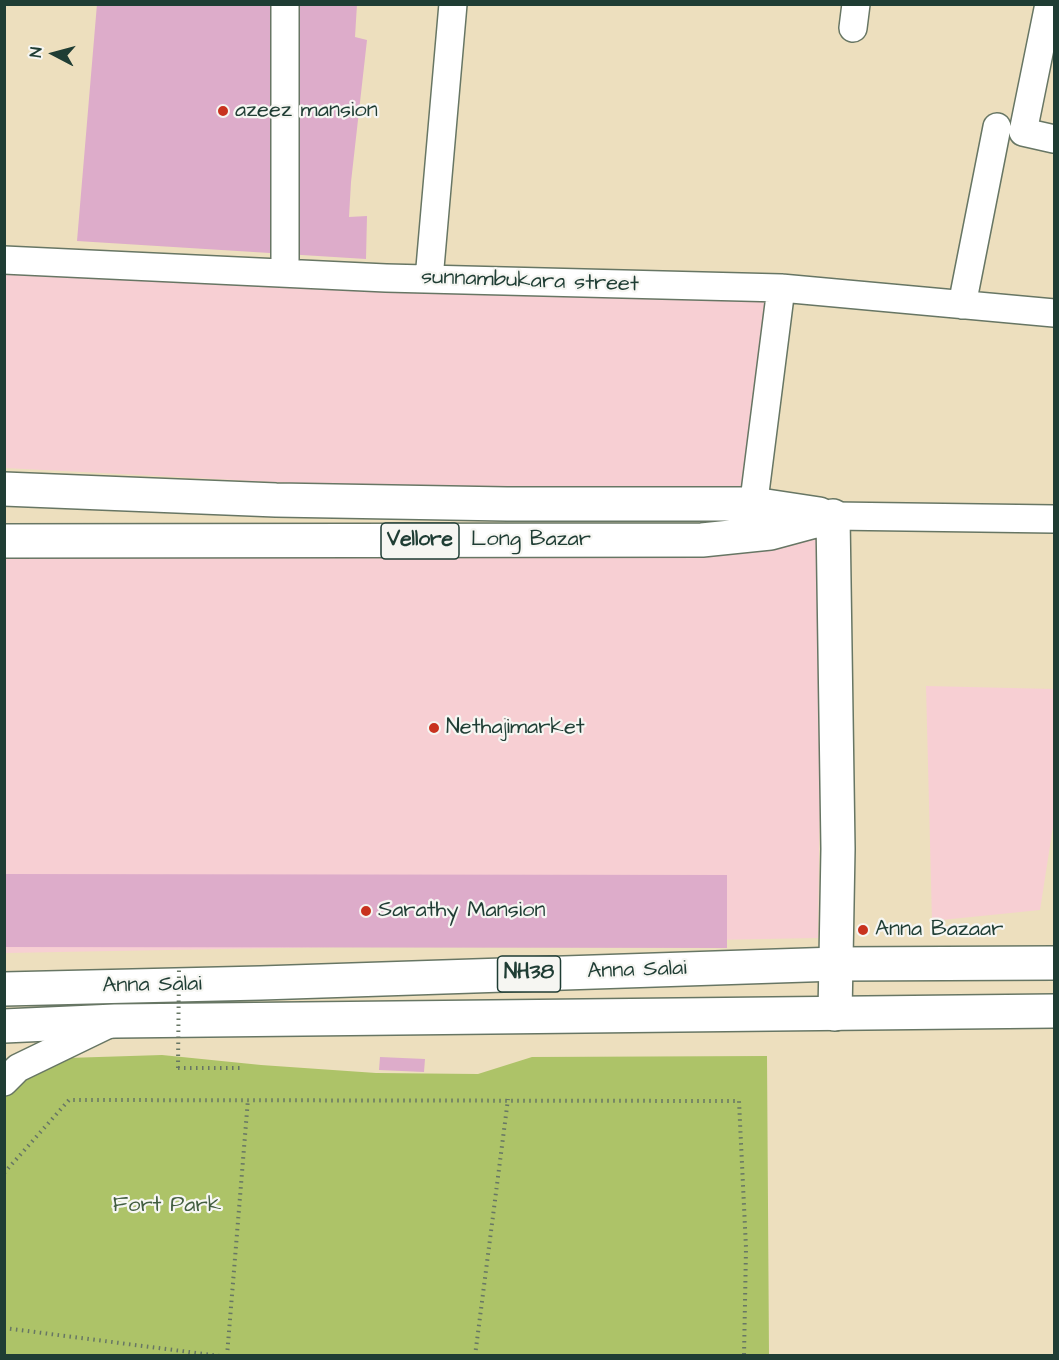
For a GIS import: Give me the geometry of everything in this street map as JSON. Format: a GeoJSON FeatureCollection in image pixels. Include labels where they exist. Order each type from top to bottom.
{"type":"FeatureCollection","features":[{"type":"Feature","properties":{"kind":"main road"},"geometry":{"type":"LineString","coordinates":[[4,489],[276,500],[507,504],[752,519]]}},
{"type":"Feature","properties":{"kind":"main road"},"geometry":{"type":"LineString","coordinates":[[833,516],[838,849],[835,1014]]}},
{"type":"Feature","properties":{"kind":"main road","name":"Long Bazar"},"geometry":{"type":"LineString","coordinates":[[4,541],[702,540],[752,519],[770,533],[833,516]]}},
{"type":"Feature","properties":{"kind":"main road","name":"Anna Salai"},"geometry":{"type":"LineString","coordinates":[[4,989],[837,964],[1054,963]]}},
{"type":"Feature","properties":{"kind":"main road","name":"Anna Salai"},"geometry":{"type":"LineString","coordinates":[[4,1026],[115,1021],[1054,1011]]}},
{"type":"Feature","properties":{"kind":"street"},"geometry":{"type":"LineString","coordinates":[[285,4],[285,273]]}},
{"type":"Feature","properties":{"kind":"street"},"geometry":{"type":"LineString","coordinates":[[429,279],[453,4]]}},
{"type":"Feature","properties":{"kind":"street"},"geometry":{"type":"LineString","coordinates":[[1049,4],[1023,132],[1054,139]]}},
{"type":"Feature","properties":{"kind":"street"},"geometry":{"type":"LineString","coordinates":[[962,305],[997,127]]}},
{"type":"Feature","properties":{"kind":"street","name":"sunnambukara street"},"geometry":{"type":"LineString","coordinates":[[4,260],[429,279],[781,288],[1054,313]]}},
{"type":"Feature","properties":{"kind":"street"},"geometry":{"type":"LineString","coordinates":[[752,519],[781,288]]}},
{"type":"Feature","properties":{"kind":"street","name":"Long Bazar"},"geometry":{"type":"LineString","coordinates":[[833,516],[1054,519]]}},
{"type":"Feature","properties":{"kind":"street"},"geometry":{"type":"LineString","coordinates":[[4,1082],[18,1068],[115,1021]]}},
{"type":"Feature","properties":{"kind":"path"},"geometry":{"type":"LineString","coordinates":[[179,966],[178,1068],[244,1068]]}},
{"type":"Feature","properties":{"kind":"path"},"geometry":{"type":"LineString","coordinates":[[226,1356],[248,1099]]}},
{"type":"Feature","properties":{"kind":"path"},"geometry":{"type":"LineString","coordinates":[[475,1356],[508,1099]]}},
{"type":"Feature","properties":{"kind":"path"},"geometry":{"type":"LineString","coordinates":[[4,1173],[69,1100],[739,1101],[746,1248],[744,1356]]}},
{"type":"Feature","properties":{"kind":"path"},"geometry":{"type":"LineString","coordinates":[[4,1329],[220,1356]]}},
{"type":"Feature","properties":{"kind":"shaded area"},"geometry":{"type":"Polygon","coordinates":[[[4,274],[766,298],[742,494],[483,493],[5,468],[4,274]]]}},
{"type":"Feature","properties":{"kind":"shaded area"},"geometry":{"type":"Polygon","coordinates":[[[823,532],[818,938],[5,953],[4,552],[823,532]]]}},
{"type":"Feature","properties":{"kind":"shaded area"},"geometry":{"type":"Polygon","coordinates":[[[926,686],[1054,689],[1054,820],[1040,910],[932,921],[926,686]]]}},
{"type":"Feature","properties":{"kind":"green space","name":"Fort Park"},"geometry":{"type":"Polygon","coordinates":[[[162,1055],[376,1073],[478,1074],[532,1057],[767,1056],[769,1355],[5,1355],[4,1060],[162,1055]]]}},
{"type":"Feature","properties":{"kind":"building","name":"azeez mansion"},"geometry":{"type":"Polygon","coordinates":[[[97,4],[357,4],[355,37],[367,40],[349,217],[367,216],[366,259],[77,241],[97,4]]]}},
{"type":"Feature","properties":{"kind":"building","name":"Sarathy Mansion"},"geometry":{"type":"Polygon","coordinates":[[[4,874],[727,875],[727,948],[4,947],[4,874]]]}},
{"type":"Feature","properties":{"kind":"building"},"geometry":{"type":"Polygon","coordinates":[[[380,1057],[425,1059],[424,1072],[379,1070],[380,1057]]]}},
{"type":"Feature","properties":{"kind":"place","name":"azeez mansion"},"geometry":{"type":"Point","coordinates":[223,111]}},
{"type":"Feature","properties":{"kind":"place","name":"Nethajimarket"},"geometry":{"type":"Point","coordinates":[434,728]}},
{"type":"Feature","properties":{"kind":"place","name":"Sarathy Mansion"},"geometry":{"type":"Point","coordinates":[366,911]}},
{"type":"Feature","properties":{"kind":"place","name":"Anna Bazaar"},"geometry":{"type":"Point","coordinates":[863,930]}}]}
